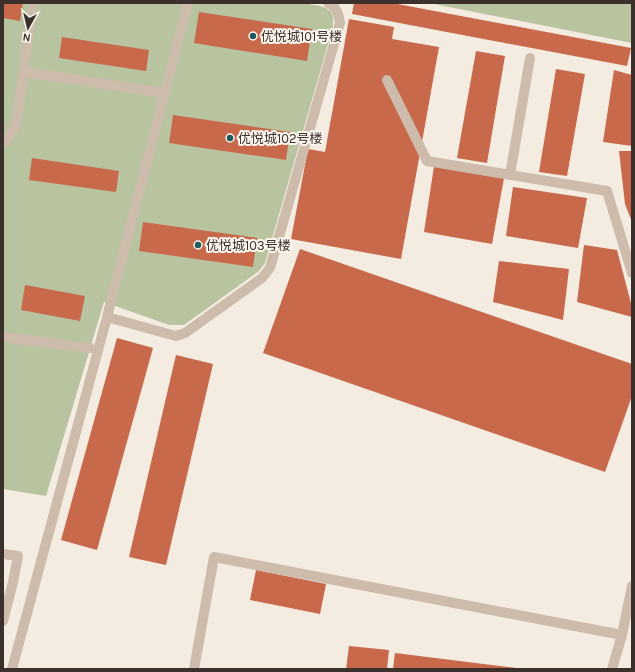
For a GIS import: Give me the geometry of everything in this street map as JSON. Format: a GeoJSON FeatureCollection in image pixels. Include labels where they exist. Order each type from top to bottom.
{"type":"FeatureCollection","features":[{"type":"Feature","properties":{"kind":"street"},"geometry":{"type":"LineString","coordinates":[[3,142],[6,141],[16,126],[33,3]]}},
{"type":"Feature","properties":{"kind":"street"},"geometry":{"type":"LineString","coordinates":[[12,669],[107,317],[188,3]]}},
{"type":"Feature","properties":{"kind":"street"},"geometry":{"type":"LineString","coordinates":[[107,317],[176,336],[185,333],[262,278],[270,268],[340,23],[339,14],[331,4],[328,3]]}},
{"type":"Feature","properties":{"kind":"street"},"geometry":{"type":"LineString","coordinates":[[510,175],[530,58]]}},
{"type":"Feature","properties":{"kind":"street"},"geometry":{"type":"LineString","coordinates":[[24,72],[165,93]]}},
{"type":"Feature","properties":{"kind":"street"},"geometry":{"type":"LineString","coordinates":[[387,80],[427,161],[607,191],[632,273]]}},
{"type":"Feature","properties":{"kind":"street"},"geometry":{"type":"LineString","coordinates":[[3,337],[90,348]]}},
{"type":"Feature","properties":{"kind":"street"},"geometry":{"type":"LineString","coordinates":[[3,554],[18,556],[3,621]]}},
{"type":"Feature","properties":{"kind":"street"},"geometry":{"type":"LineString","coordinates":[[194,669],[214,557],[622,636]]}},
{"type":"Feature","properties":{"kind":"street"},"geometry":{"type":"LineString","coordinates":[[612,669],[622,636],[632,586]]}},
{"type":"Feature","properties":{"kind":"green space"},"geometry":{"type":"Polygon","coordinates":[[[3,3],[299,3],[324,7],[330,11],[333,19],[333,27],[265,263],[259,271],[184,325],[169,325],[104,302],[46,496],[3,489],[3,3]]]}},
{"type":"Feature","properties":{"kind":"green space"},"geometry":{"type":"Polygon","coordinates":[[[429,3],[632,3],[632,43],[429,3]]]}},
{"type":"Feature","properties":{"kind":"building"},"geometry":{"type":"Polygon","coordinates":[[[3,3],[23,3],[20,21],[3,18],[3,3]]]}},
{"type":"Feature","properties":{"kind":"building"},"geometry":{"type":"Polygon","coordinates":[[[354,3],[392,3],[631,48],[627,66],[352,14],[354,3]]]}},
{"type":"Feature","properties":{"kind":"building","name":"优悦城101号楼"},"geometry":{"type":"Polygon","coordinates":[[[199,12],[312,29],[307,61],[194,43],[199,12]]]}},
{"type":"Feature","properties":{"kind":"building"},"geometry":{"type":"Polygon","coordinates":[[[349,19],[394,27],[392,39],[439,47],[401,259],[291,239],[308,149],[325,152],[349,19]]]}},
{"type":"Feature","properties":{"kind":"building"},"geometry":{"type":"Polygon","coordinates":[[[62,37],[149,50],[146,71],[59,58],[62,37]]]}},
{"type":"Feature","properties":{"kind":"building"},"geometry":{"type":"Polygon","coordinates":[[[476,51],[505,56],[487,163],[457,158],[476,51]]]}},
{"type":"Feature","properties":{"kind":"building"},"geometry":{"type":"Polygon","coordinates":[[[556,69],[585,74],[567,176],[539,172],[556,69]]]}},
{"type":"Feature","properties":{"kind":"building"},"geometry":{"type":"Polygon","coordinates":[[[614,70],[632,75],[632,146],[603,142],[614,70]]]}},
{"type":"Feature","properties":{"kind":"building","name":"优悦城102号楼"},"geometry":{"type":"Polygon","coordinates":[[[173,115],[290,132],[286,160],[169,143],[173,115]]]}},
{"type":"Feature","properties":{"kind":"building"},"geometry":{"type":"Polygon","coordinates":[[[619,151],[632,151],[632,222],[625,204],[619,151]]]}},
{"type":"Feature","properties":{"kind":"building"},"geometry":{"type":"Polygon","coordinates":[[[32,158],[119,171],[116,192],[29,180],[32,158]]]}},
{"type":"Feature","properties":{"kind":"building"},"geometry":{"type":"Polygon","coordinates":[[[434,166],[504,178],[492,244],[424,232],[434,166]]]}},
{"type":"Feature","properties":{"kind":"building"},"geometry":{"type":"Polygon","coordinates":[[[513,187],[587,198],[578,248],[506,236],[513,187]]]}},
{"type":"Feature","properties":{"kind":"building","name":"优悦城103号楼"},"geometry":{"type":"Polygon","coordinates":[[[143,222],[257,238],[253,267],[139,251],[143,222]]]}},
{"type":"Feature","properties":{"kind":"building"},"geometry":{"type":"Polygon","coordinates":[[[584,245],[617,250],[632,307],[632,317],[577,302],[584,245]]]}},
{"type":"Feature","properties":{"kind":"building"},"geometry":{"type":"Polygon","coordinates":[[[300,249],[632,364],[632,396],[605,472],[263,353],[300,249]]]}},
{"type":"Feature","properties":{"kind":"building"},"geometry":{"type":"Polygon","coordinates":[[[499,261],[569,269],[563,320],[493,302],[499,261]]]}},
{"type":"Feature","properties":{"kind":"building"},"geometry":{"type":"Polygon","coordinates":[[[25,285],[85,296],[80,321],[21,310],[25,285]]]}},
{"type":"Feature","properties":{"kind":"building"},"geometry":{"type":"Polygon","coordinates":[[[117,338],[153,348],[97,550],[61,540],[117,338]]]}},
{"type":"Feature","properties":{"kind":"building"},"geometry":{"type":"Polygon","coordinates":[[[176,355],[213,364],[166,565],[129,557],[176,355]]]}},
{"type":"Feature","properties":{"kind":"building"},"geometry":{"type":"Polygon","coordinates":[[[256,570],[326,584],[320,614],[250,600],[256,570]]]}},
{"type":"Feature","properties":{"kind":"building"},"geometry":{"type":"Polygon","coordinates":[[[349,646],[389,650],[387,669],[346,669],[349,646]]]}},
{"type":"Feature","properties":{"kind":"building"},"geometry":{"type":"Polygon","coordinates":[[[395,653],[517,668],[517,669],[393,669],[395,653]]]}},
{"type":"Feature","properties":{"kind":"place","name":"优悦城101号楼"},"geometry":{"type":"Point","coordinates":[253,36]}},
{"type":"Feature","properties":{"kind":"place","name":"优悦城102号楼"},"geometry":{"type":"Point","coordinates":[230,138]}},
{"type":"Feature","properties":{"kind":"place","name":"优悦城103号楼"},"geometry":{"type":"Point","coordinates":[198,245]}}]}
